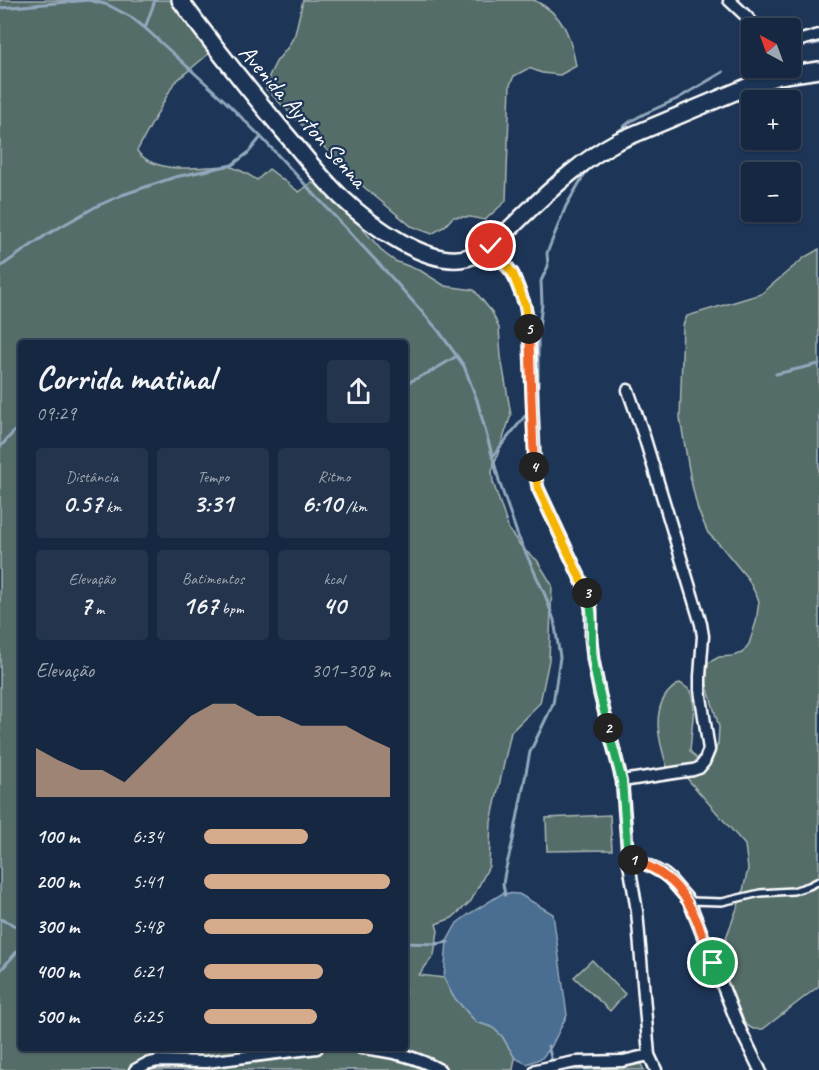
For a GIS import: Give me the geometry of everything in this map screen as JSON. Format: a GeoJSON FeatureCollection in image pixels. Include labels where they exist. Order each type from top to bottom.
{"type":"FeatureCollection","features":[{"type":"Feature","properties":{"kind":"street","name":"Avenida Ayrton Senna"},"geometry":{"type":"LineString","coordinates":[[180,0],[255,97],[323,179],[341,197],[392,237],[412,248],[446,258],[471,256],[491,246],[560,182],[602,150],[766,78]]}},
{"type":"Feature","properties":{"kind":"street"},"geometry":{"type":"LineString","coordinates":[[729,0],[748,18]]}},
{"type":"Feature","properties":{"kind":"street"},"geometry":{"type":"LineString","coordinates":[[801,40],[819,35]]}},
{"type":"Feature","properties":{"kind":"street","name":"Avenida Ayrton Senna"},"geometry":{"type":"LineString","coordinates":[[801,72],[819,70]]}},
{"type":"Feature","properties":{"kind":"street"},"geometry":{"type":"LineString","coordinates":[[491,246],[513,274],[525,305],[529,327],[535,472],[538,488],[589,597],[593,659],[622,781],[628,858],[637,910],[649,1055],[656,1070]]}},
{"type":"Feature","properties":{"kind":"street"},"geometry":{"type":"LineString","coordinates":[[622,781],[699,768],[709,750],[700,683],[703,636],[701,624],[644,436],[627,390]]}},
{"type":"Feature","properties":{"kind":"street"},"geometry":{"type":"LineString","coordinates":[[628,858],[644,863],[664,874],[688,901],[738,1025],[760,1070]]}},
{"type":"Feature","properties":{"kind":"street"},"geometry":{"type":"LineString","coordinates":[[135,1070],[158,1061],[206,1062],[293,1051]]}},
{"type":"Feature","properties":{"kind":"street"},"geometry":{"type":"LineString","coordinates":[[383,1051],[405,1054],[440,1070]]}},
{"type":"Feature","properties":{"kind":"street"},"geometry":{"type":"LineString","coordinates":[[536,1070],[575,1062],[623,1061],[649,1055]]}},
{"type":"Feature","properties":{"kind":"lane"},"geometry":{"type":"LineString","coordinates":[[688,901],[722,902],[760,893],[794,891],[819,881]]}},
{"type":"Feature","properties":{"kind":"green space"},"geometry":{"type":"Polygon","coordinates":[[[0,0],[182,0],[219,45],[174,83],[137,151],[144,158],[160,165],[179,168],[227,166],[257,180],[269,169],[299,192],[311,183],[325,186],[384,253],[395,261],[421,271],[445,286],[474,290],[492,312],[499,328],[501,357],[511,415],[492,471],[493,482],[509,530],[523,549],[537,560],[552,585],[549,660],[540,703],[511,732],[491,822],[489,866],[471,901],[452,918],[436,924],[438,931],[434,955],[419,975],[444,978],[453,996],[476,1022],[492,1027],[502,1036],[515,1058],[513,1070],[0,1070],[0,0]]]}},
{"type":"Feature","properties":{"kind":"green space"},"geometry":{"type":"Polygon","coordinates":[[[303,0],[534,0],[552,12],[568,35],[576,66],[560,75],[542,73],[529,68],[514,76],[510,85],[506,201],[485,220],[453,217],[445,226],[432,234],[411,226],[365,188],[266,89],[276,62],[295,34],[303,0]]]}},
{"type":"Feature","properties":{"kind":"green space"},"geometry":{"type":"Polygon","coordinates":[[[819,249],[819,986],[763,1029],[753,1029],[735,1018],[717,962],[742,895],[748,869],[745,845],[684,775],[670,776],[662,751],[658,725],[662,701],[669,691],[680,683],[691,691],[694,706],[690,751],[698,760],[709,761],[718,744],[719,727],[706,682],[708,663],[719,657],[742,653],[749,644],[756,622],[759,601],[748,579],[708,533],[698,510],[680,418],[683,325],[687,316],[761,294],[805,257],[819,249]]]}},
{"type":"Feature","properties":{"kind":"green space"},"geometry":{"type":"Polygon","coordinates":[[[610,815],[612,850],[547,851],[546,818],[610,815]]]}},
{"type":"Feature","properties":{"kind":"green space"},"geometry":{"type":"Polygon","coordinates":[[[592,960],[625,994],[610,1011],[574,977],[592,960]]]}},
{"type":"Feature","properties":{"kind":"green space"},"geometry":{"type":"Polygon","coordinates":[[[637,1057],[644,1070],[536,1070],[565,1061],[578,1069],[609,1067],[624,1059],[637,1057]]]}},
{"type":"Feature","properties":{"kind":"water"},"geometry":{"type":"Polygon","coordinates":[[[503,893],[519,894],[553,914],[567,1015],[551,1047],[542,1058],[527,1064],[515,1058],[502,1036],[492,1027],[476,1022],[453,996],[444,978],[447,941],[457,923],[503,893]]]}},
{"type":"Feature","properties":{"kind":"waterway"},"geometry":{"type":"LineString","coordinates":[[0,8],[89,0],[108,5],[131,17],[224,100],[261,137],[393,279],[438,330],[464,366],[477,400],[500,484],[518,536],[554,620],[560,657],[553,704],[530,752],[505,872],[503,884],[505,895]]}},
{"type":"Feature","properties":{"kind":"waterway"},"geometry":{"type":"LineString","coordinates":[[145,28],[155,0]]}},
{"type":"Feature","properties":{"kind":"waterway"},"geometry":{"type":"LineString","coordinates":[[813,44],[819,43]]}},
{"type":"Feature","properties":{"kind":"waterway"},"geometry":{"type":"LineString","coordinates":[[613,136],[631,121],[677,99],[723,72]]}},
{"type":"Feature","properties":{"kind":"waterway"},"geometry":{"type":"LineString","coordinates":[[0,267],[46,235],[97,206],[122,195],[175,177],[232,165],[248,153],[261,137]]}},
{"type":"Feature","properties":{"kind":"waterway"},"geometry":{"type":"LineString","coordinates":[[538,400],[541,281],[548,266],[547,253],[566,206],[592,165]]}},
{"type":"Feature","properties":{"kind":"waterway"},"geometry":{"type":"LineString","coordinates":[[408,383],[457,356]]}},
{"type":"Feature","properties":{"kind":"waterway"},"geometry":{"type":"LineString","coordinates":[[776,374],[819,364]]}},
{"type":"Feature","properties":{"kind":"waterway"},"geometry":{"type":"LineString","coordinates":[[492,457],[525,416]]}},
{"type":"Feature","properties":{"kind":"waterway"},"geometry":{"type":"LineString","coordinates":[[0,447],[18,427]]}},
{"type":"Feature","properties":{"kind":"waterway"},"geometry":{"type":"LineString","coordinates":[[0,919],[18,927]]}},
{"type":"Feature","properties":{"kind":"waterway"},"geometry":{"type":"LineString","coordinates":[[408,943],[448,942]]}},
{"type":"Feature","properties":{"kind":"waterway"},"geometry":{"type":"LineString","coordinates":[[0,971],[18,950]]}},
{"type":"Feature","properties":{"kind":"waterway"},"geometry":{"type":"LineString","coordinates":[[548,1046],[553,1065]]}},
{"type":"Feature","properties":{"kind":"route"},"geometry":{"type":"LineString","coordinates":[[491,246],[513,274],[525,305],[529,327],[535,472],[538,488],[547,509],[589,597],[593,659],[622,781],[628,858],[654,868],[678,888],[688,901],[713,963]]}}]}
